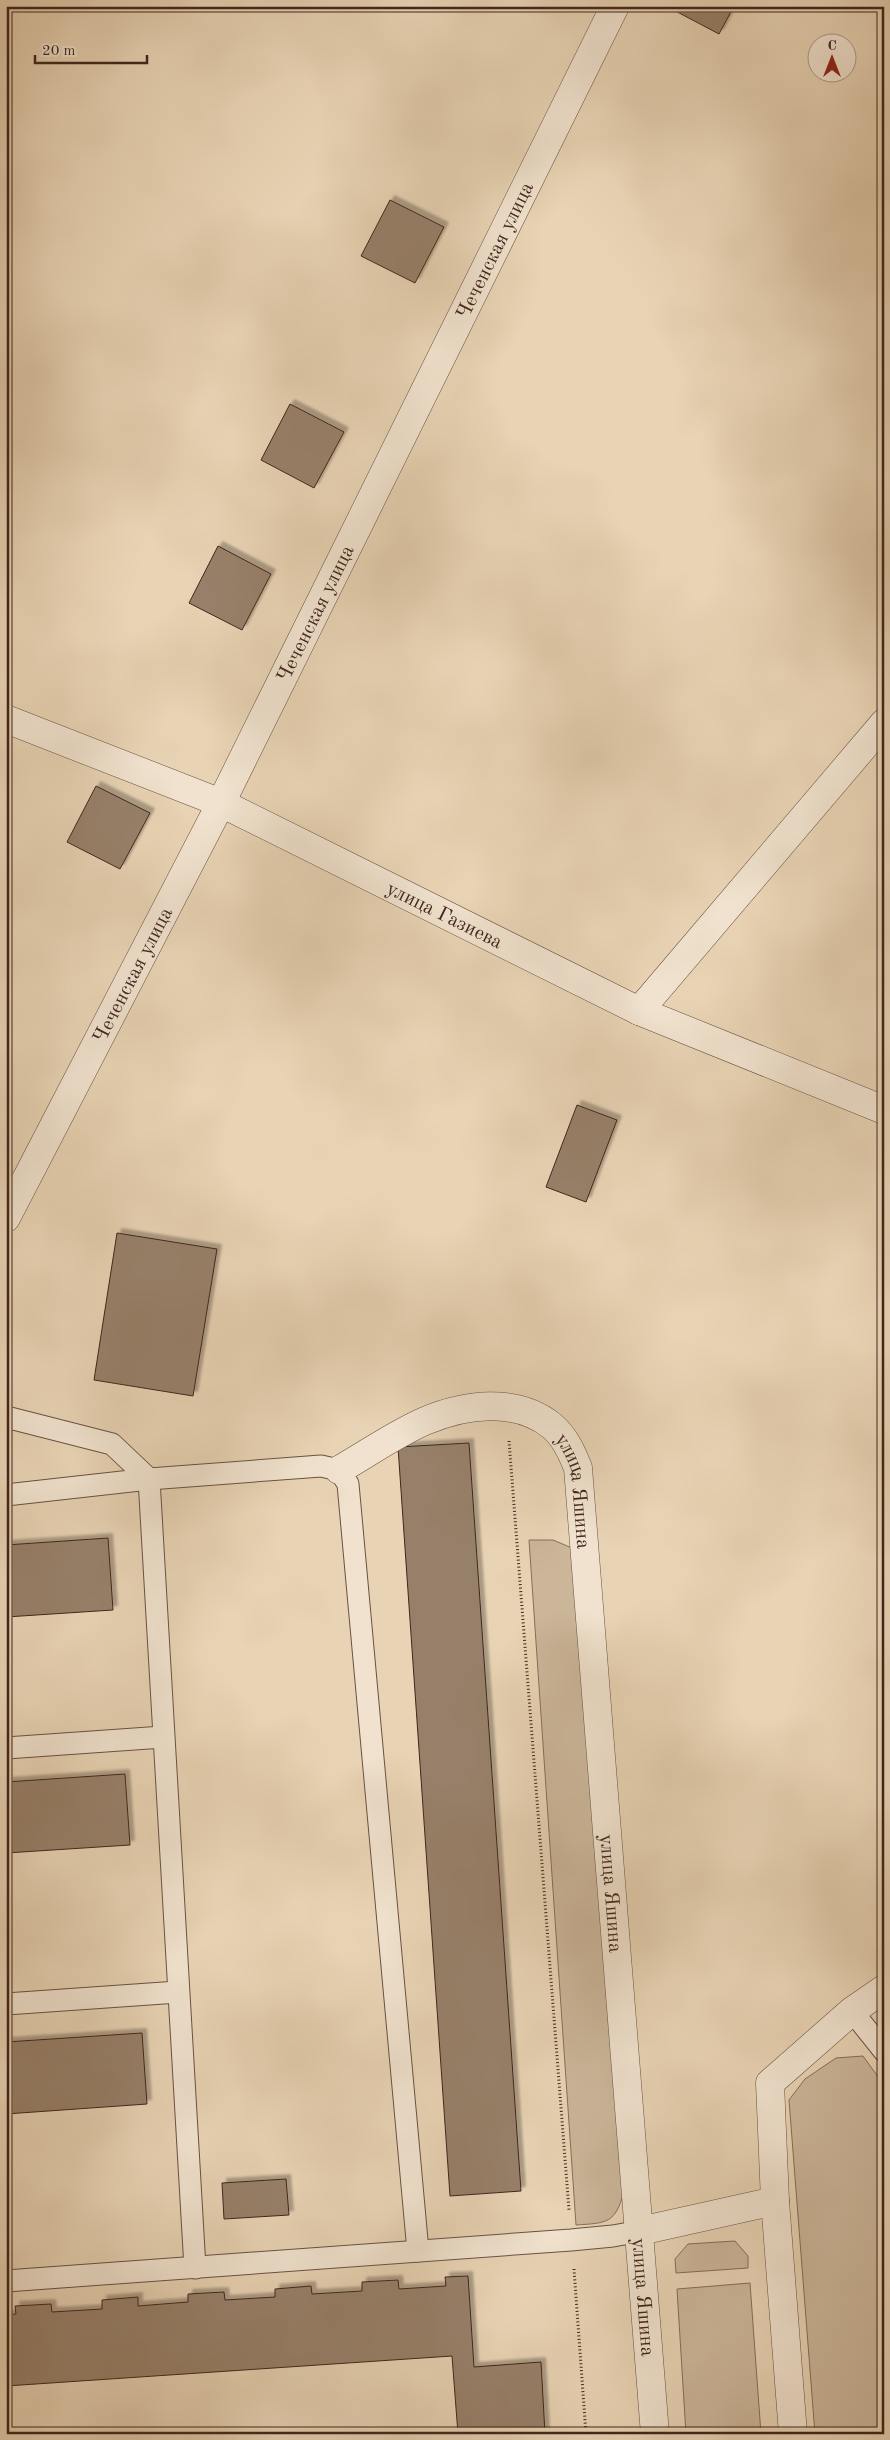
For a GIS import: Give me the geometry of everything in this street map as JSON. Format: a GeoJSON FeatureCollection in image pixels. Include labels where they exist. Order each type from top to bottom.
{"type":"FeatureCollection","features":[{"type":"Feature","properties":{"kind":"street","name":"Чеченская улица"},"geometry":{"type":"LineString","coordinates":[[6,1218],[221,803],[615,6]]}},
{"type":"Feature","properties":{"kind":"street","name":"улица Газиева"},"geometry":{"type":"LineString","coordinates":[[6,719],[221,803],[639,1011],[884,1110]]}},
{"type":"Feature","properties":{"kind":"street"},"geometry":{"type":"LineString","coordinates":[[639,1011],[884,723]]}},
{"type":"Feature","properties":{"kind":"street","name":"улица Яшина"},"geometry":{"type":"LineString","coordinates":[[338,1470],[425,1421],[453,1411],[490,1404],[526,1411],[552,1426],[568,1445],[578,1468],[655,2434]]}},
{"type":"Feature","properties":{"kind":"street"},"geometry":{"type":"LineString","coordinates":[[793,2434],[775,2201],[770,2083],[852,2011],[884,1989]]}},
{"type":"Feature","properties":{"kind":"street"},"geometry":{"type":"LineString","coordinates":[[640,2231],[775,2201]]}},
{"type":"Feature","properties":{"kind":"lane"},"geometry":{"type":"LineString","coordinates":[[6,1417],[112,1444],[149,1479],[195,2268]]}},
{"type":"Feature","properties":{"kind":"lane"},"geometry":{"type":"LineString","coordinates":[[6,1495],[149,1479],[321,1466],[338,1470],[348,1484],[418,2251]]}},
{"type":"Feature","properties":{"kind":"lane"},"geometry":{"type":"LineString","coordinates":[[6,1748],[163,1737]]}},
{"type":"Feature","properties":{"kind":"lane"},"geometry":{"type":"LineString","coordinates":[[6,2004],[178,1992]]}},
{"type":"Feature","properties":{"kind":"lane"},"geometry":{"type":"LineString","coordinates":[[852,2011],[884,2051]]}},
{"type":"Feature","properties":{"kind":"lane"},"geometry":{"type":"LineString","coordinates":[[6,2281],[572,2240],[640,2231]]}},
{"type":"Feature","properties":{"kind":"path"},"geometry":{"type":"LineString","coordinates":[[508,1436],[586,2434]]}},
{"type":"Feature","properties":{"kind":"shaded area"},"geometry":{"type":"Polygon","coordinates":[[[529,1540],[553,1540],[572,1548],[624,2192],[617,2210],[609,2219],[603,2222],[576,2225],[529,1540]]]}},
{"type":"Feature","properties":{"kind":"shaded area"},"geometry":{"type":"Polygon","coordinates":[[[863,2056],[884,2085],[884,2434],[815,2434],[789,2100],[805,2079],[836,2058],[863,2056]]]}},
{"type":"Feature","properties":{"kind":"shaded area"},"geometry":{"type":"Polygon","coordinates":[[[735,2241],[748,2256],[748,2268],[676,2273],[675,2259],[688,2244],[735,2241]]]}},
{"type":"Feature","properties":{"kind":"shaded area"},"geometry":{"type":"Polygon","coordinates":[[[750,2283],[761,2434],[686,2434],[677,2289],[750,2283]]]}},
{"type":"Feature","properties":{"kind":"building"},"geometry":{"type":"Polygon","coordinates":[[[666,6],[734,6],[719,34],[666,6]]]}},
{"type":"Feature","properties":{"kind":"building"},"geometry":{"type":"Polygon","coordinates":[[[390,200],[444,227],[415,283],[361,256],[390,200]]]}},
{"type":"Feature","properties":{"kind":"building"},"geometry":{"type":"Polygon","coordinates":[[[290,404],[344,432],[314,488],[261,460],[290,404]]]}},
{"type":"Feature","properties":{"kind":"building"},"geometry":{"type":"Polygon","coordinates":[[[218,546],[271,574],[242,630],[189,603],[218,546]]]}},
{"type":"Feature","properties":{"kind":"building"},"geometry":{"type":"Polygon","coordinates":[[[96,786],[150,813],[120,869],[67,842],[96,786]]]}},
{"type":"Feature","properties":{"kind":"building"},"geometry":{"type":"Polygon","coordinates":[[[577,1105],[617,1120],[586,1202],[546,1187],[577,1105]]]}},
{"type":"Feature","properties":{"kind":"building"},"geometry":{"type":"Polygon","coordinates":[[[117,1233],[217,1249],[193,1396],[94,1380],[117,1233]]]}},
{"type":"Feature","properties":{"kind":"building"},"geometry":{"type":"Polygon","coordinates":[[[469,1443],[521,2191],[450,2196],[398,1447],[469,1443]]]}},
{"type":"Feature","properties":{"kind":"building"},"geometry":{"type":"Polygon","coordinates":[[[108,1538],[113,1610],[6,1617],[6,1545],[108,1538]]]}},
{"type":"Feature","properties":{"kind":"building"},"geometry":{"type":"Polygon","coordinates":[[[125,1774],[130,1845],[6,1853],[6,1782],[125,1774]]]}},
{"type":"Feature","properties":{"kind":"building"},"geometry":{"type":"Polygon","coordinates":[[[142,2033],[147,2104],[6,2114],[6,2042],[142,2033]]]}},
{"type":"Feature","properties":{"kind":"building"},"geometry":{"type":"Polygon","coordinates":[[[286,2179],[289,2215],[224,2219],[222,2183],[286,2179]]]}},
{"type":"Feature","properties":{"kind":"building"},"geometry":{"type":"Polygon","coordinates":[[[468,2276],[474,2367],[541,2362],[545,2434],[458,2434],[452,2356],[6,2386],[6,2315],[16,2314],[15,2306],[51,2304],[52,2312],[102,2309],[102,2300],[138,2297],[138,2306],[188,2302],[188,2294],[224,2292],[225,2300],[275,2297],[275,2289],[311,2286],[312,2294],[362,2291],[362,2282],[398,2280],[399,2289],[446,2286],[445,2277],[468,2276]]]}}]}
